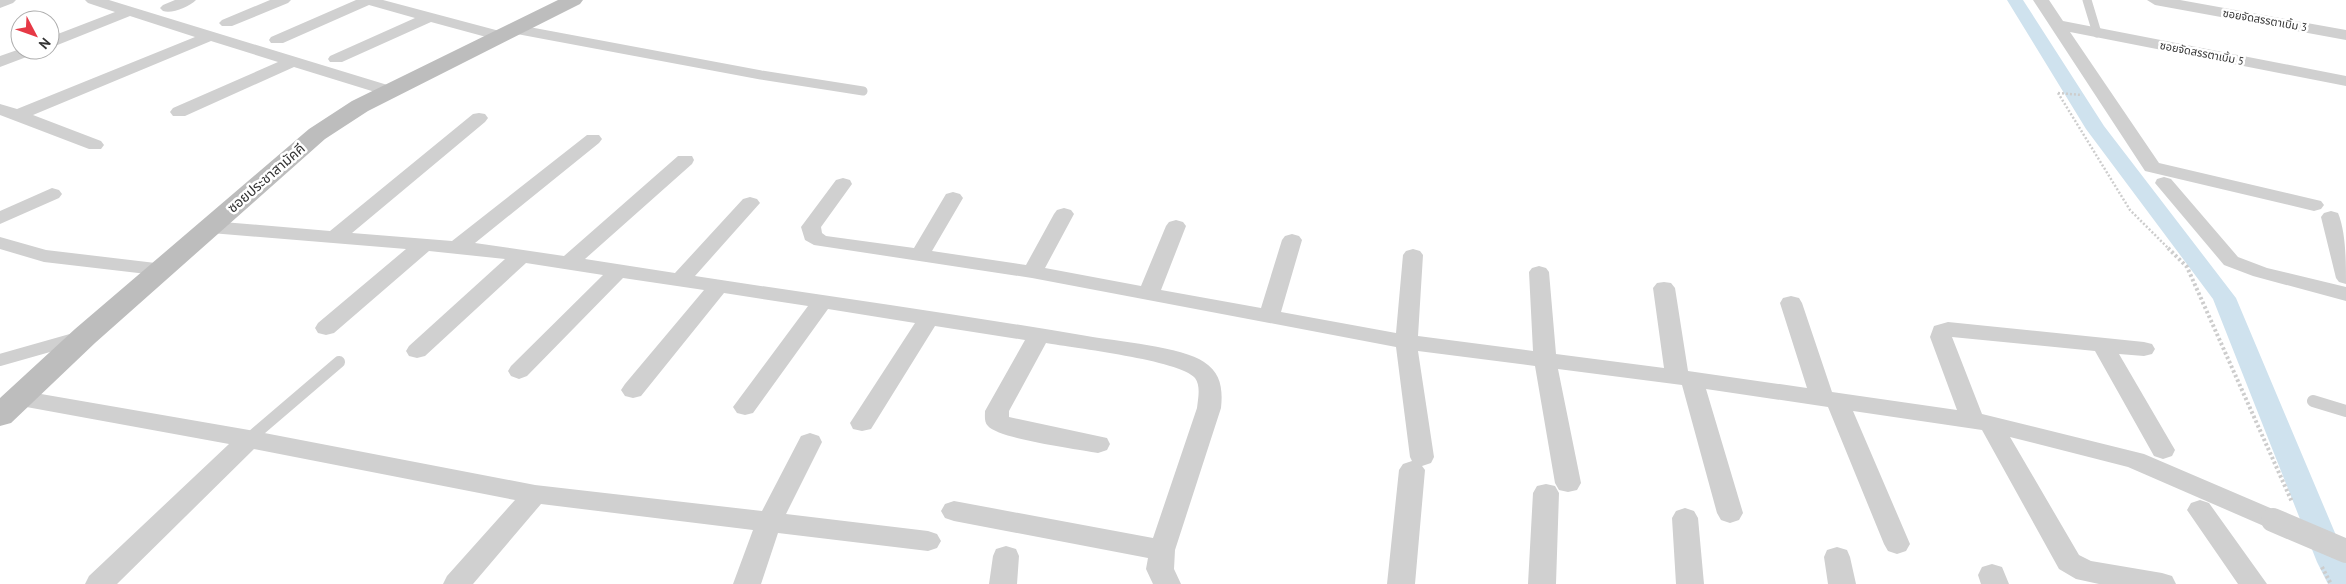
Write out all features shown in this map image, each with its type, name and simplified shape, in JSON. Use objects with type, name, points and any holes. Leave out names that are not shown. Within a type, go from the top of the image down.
[{"type":"street","points":[[0,3],[8,0]]},
{"type":"street","points":[[93,0],[388,91]]},
{"type":"street","points":[[168,8],[188,0]]},
{"type":"street","points":[[227,23],[283,0]]},
{"type":"street","points":[[277,40],[368,0],[429,17],[508,32]]},
{"type":"street","name":"ซอยประชาสามัคคี","points":[[9,407],[86,336],[164,270],[287,158],[317,134],[360,106],[388,91],[573,0]]},
{"type":"street","points":[[2041,0],[2152,167],[2314,204]]},
{"type":"street","name":"ซอยจัดสรรตาเบิ้ม 3","points":[[2155,0],[2346,35]]},
{"type":"street","points":[[60,39],[130,11]]},
{"type":"street","points":[[336,59],[429,17]]},
{"type":"street","name":"ซอยจัดสรรตาเบิ้ม 5","points":[[2058,25],[2346,81]]},
{"type":"street","points":[[8,112],[210,36]]},
{"type":"street","points":[[179,112],[293,62]]},
{"type":"street","points":[[8,112],[95,145]]},
{"type":"street","points":[[335,237],[479,118]]},
{"type":"street","points":[[457,247],[593,139]]},
{"type":"street","points":[[568,263],[685,160]]},
{"type":"street","points":[[2164,183],[2231,261],[2244,267],[2346,294]]},
{"type":"street","points":[[843,184],[811,227],[812,236],[821,241],[1032,272],[1406,342],[1685,378],[1981,421],[2135,460],[2285,516],[2346,551]]},
{"type":"street","points":[[0,218],[52,194]]},
{"type":"street","points":[[920,255],[953,198]]},
{"type":"street","points":[[679,281],[750,203]]},
{"type":"street","points":[[1032,272],[1064,214]]},
{"type":"street","points":[[2331,218],[2346,278]]},
{"type":"street","points":[[1149,293],[1176,226]]},
{"type":"street","points":[[211,227],[425,244],[521,256],[1039,335],[1168,357],[1195,366],[1207,376],[1211,393],[1208,408],[1162,550],[1160,569],[1166,584]]},
{"type":"street","points":[[1269,316],[1292,240]]},
{"type":"street","points":[[0,243],[44,256],[164,270]]},
{"type":"street","points":[[326,328],[425,244]]},
{"type":"street","points":[[1401,584],[1417,463],[1406,342],[1413,255]]},
{"type":"street","points":[[418,351],[521,256]]},
{"type":"street","points":[[519,371],[618,271]]},
{"type":"street","points":[[1538,272],[1557,488],[1542,584]]},
{"type":"street","points":[[633,390],[718,287]]},
{"type":"street","points":[[1664,288],[1685,378],[1730,513]]},
{"type":"street","points":[[745,407],[822,303]]},
{"type":"street","points":[[1791,303],[1830,399],[1897,544]]},
{"type":"street","points":[[862,423],[929,319]]},
{"type":"street","points":[[2144,349],[1948,329],[1942,331],[1941,337],[1981,421],[2069,562],[2086,571],[2162,584]]},
{"type":"street","points":[[1039,335],[997,411],[997,421],[1008,427],[1098,444]]},
{"type":"street","points":[[2103,345],[2163,450]]},
{"type":"street","points":[[9,407],[249,440],[535,494],[928,541]]},
{"type":"street","points":[[99,584],[249,440]]},
{"type":"street","points":[[747,584],[769,522],[810,442]]},
{"type":"street","points":[[457,584],[535,494]]},
{"type":"street","points":[[2200,510],[2253,584]]},
{"type":"street","points":[[954,511],[1162,550]]},
{"type":"street","points":[[1685,518],[1690,584]]},
{"type":"street","points":[[1003,584],[1006,556]]},
{"type":"street","points":[[1837,557],[1842,584]]},
{"type":"lane","points":[[2087,0],[2097,33]]},
{"type":"lane","points":[[508,32],[863,91]]},
{"type":"lane","points":[[0,360],[86,336]]},
{"type":"lane","points":[[249,440],[339,362]]},
{"type":"lane","points":[[2313,401],[2346,410]]},
{"type":"path","points":[[2058,93],[2130,210],[2187,267],[2285,516]]},
{"type":"path","points":[[2320,563],[2332,584]]},
{"type":"waterway","points":[[2015,0],[2096,129],[2224,298],[2332,562],[2343,584]]}]
